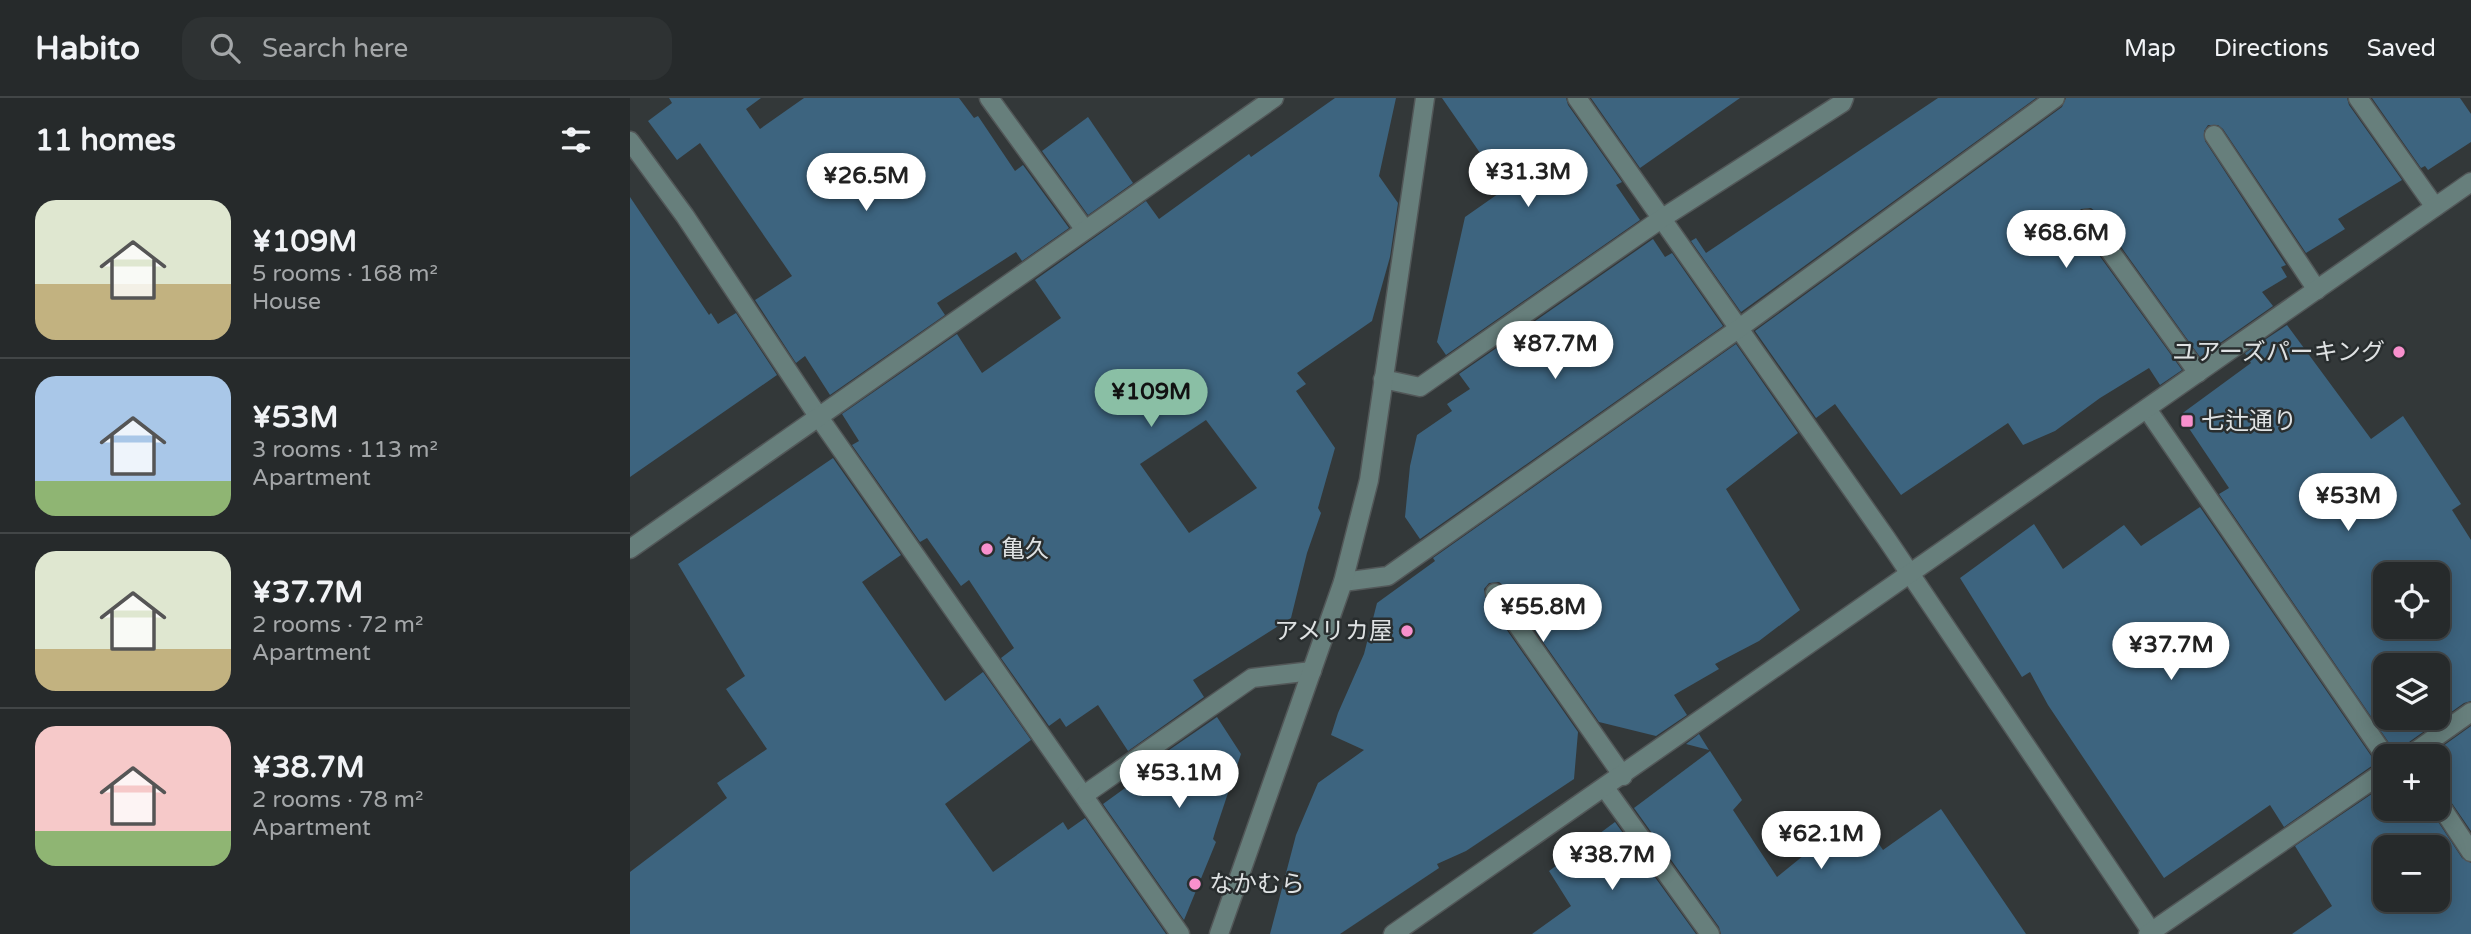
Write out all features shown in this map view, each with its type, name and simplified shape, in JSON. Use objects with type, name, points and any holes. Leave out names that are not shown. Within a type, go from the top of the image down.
[{"type":"street","points":[[989,98],[1084,230]]},
{"type":"street","points":[[630,549],[1274,98]]},
{"type":"street","points":[[1219,934],[1343,582],[1369,480],[1425,98]]},
{"type":"street","points":[[1577,98],[1910,574],[2150,933],[2373,779]]},
{"type":"street","points":[[1383,379],[1420,387],[1661,219],[1842,103],[1844,98]]},
{"type":"street","points":[[1343,582],[1388,576],[1738,329],[2055,98]]},
{"type":"street","points":[[2358,98],[2435,207]]},
{"type":"street","points":[[2214,135],[2317,290]]},
{"type":"street","points":[[630,141],[685,216],[818,416],[1180,934]]},
{"type":"street","points":[[1393,934],[2471,182]]},
{"type":"street","points":[[2087,219],[2198,373]]},
{"type":"street","points":[[2147,409],[2377,744]]},
{"type":"street","points":[[1495,593],[1623,776]]},
{"type":"street","points":[[1084,795],[1252,678],[1312,671]]},
{"type":"street","points":[[2426,744],[2471,712]]},
{"type":"street","points":[[1605,788],[1710,934]]},
{"type":"street","points":[[2450,820],[2471,852]]},
{"type":"building","points":[[669,98],[761,98],[746,109],[760,129],[804,98],[959,98],[974,118],[978,116],[1015,171],[1023,165],[1069,228],[1022,261],[1016,252],[937,303],[945,315],[830,395],[805,356],[796,363],[755,300],[792,276],[700,143],[677,160],[648,121],[672,103]]},
{"type":"building","points":[[1335,98],[1396,98],[1379,176],[1398,203],[1390,257],[1372,321],[1297,373],[1306,384],[1296,391],[1335,448],[1318,508],[1321,513],[1307,553],[1291,618],[1193,680],[1204,697],[1128,751],[1098,705],[1066,727],[1060,718],[1049,726],[1001,658],[1014,648],[969,580],[961,586],[927,538],[920,542],[852,445],[859,441],[842,414],[957,334],[982,373],[1061,318],[1035,280],[1146,201],[1159,219],[1249,154],[1251,157]],"holes":[[[1206,420],[1257,488],[1189,533],[1140,464]]]},
{"type":"building","points":[[1442,98],[1566,98],[1568,105],[1622,182],[1616,185],[1640,220],[1446,355],[1437,342],[1465,217],[1505,189]]},
{"type":"building","points":[[1591,98],[1740,98],[1640,168]]},
{"type":"building","points":[[1938,98],[2036,98],[1741,312],[1691,241],[1696,238],[1706,253]]},
{"type":"building","points":[[2066,98],[2347,98],[2349,105],[2402,180],[2338,219],[2345,229],[2306,253],[2223,129],[2218,125],[2208,125],[2204,131],[2205,141],[2286,265],[2281,267],[2287,277],[2262,292],[2273,306],[2200,357],[2096,212],[2091,208],[2081,209],[2076,215],[2078,226],[2182,370],[2160,385],[2149,368],[2100,398],[2055,431],[2023,445],[2008,423],[1901,495],[1835,404],[1816,418],[1755,331],[2062,107]]},
{"type":"building","points":[[2372,98],[2460,98],[2471,114],[2471,142],[2428,170],[2425,166],[2421,168]]},
{"type":"building","points":[[1088,117],[1133,183],[1088,215],[1042,151]]},
{"type":"building","points":[[630,197],[709,315],[711,313],[718,324],[736,313],[777,375],[630,477]]},
{"type":"building","points":[[1653,239],[1665,257],[1672,253],[1723,326],[1420,539],[1405,517],[1410,466],[1417,435],[1452,411],[1447,404],[1470,389],[1459,374]]},
{"type":"building","points":[[2287,325],[2371,439],[2403,416],[2461,504],[2452,510],[2471,540],[2471,701],[2450,713],[2450,653],[2373,653],[2373,719],[2219,494],[2229,488],[2180,415],[2251,363],[2245,353]]},
{"type":"building","points":[[1736,344],[1798,433],[1726,489],[1800,610],[1759,641],[1715,664],[1719,669],[1674,695],[1687,715],[1656,736],[1599,722],[1504,586],[1499,582],[1489,583],[1484,589],[1486,600],[1578,732],[1574,779],[1466,851],[1437,864],[1439,868],[1340,934],[1270,934],[1296,835],[1318,783],[1364,750],[1331,735],[1364,654],[1377,603],[1435,561],[1433,558]]},
{"type":"building","points":[[833,458],[901,555],[862,582],[945,701],[983,672],[1031,740],[945,804],[993,872],[1063,822],[1068,830],[1085,818],[1166,934],[630,934],[630,872],[727,798],[717,783],[767,749],[726,689],[745,676],[678,564]]},
{"type":"building","points":[[2200,507],[2373,759],[2373,765],[2284,827],[2270,805],[2164,878],[2048,705],[2030,672],[2022,677],[1960,578],[2034,524],[2063,569],[2124,525],[2141,546]]},
{"type":"building","points":[[1217,717],[1241,754],[1213,839],[1216,842],[1184,920],[1103,804],[1143,775],[1140,770]]},
{"type":"building","points":[[2471,726],[2471,831],[2450,800],[2450,744],[2446,744]]},
{"type":"building","points":[[2380,730],[2426,730],[2406,744],[2390,744]]},
{"type":"building","points":[[1699,734],[1709,750],[1686,744]]},
{"type":"building","points":[[1710,751],[1742,800],[1733,810],[1777,877],[1857,812],[1883,850],[1941,809],[2026,934],[1721,934],[1719,927],[1634,808]]},
{"type":"building","points":[[2373,793],[2373,821],[2438,821],[2447,835],[2373,835],[2373,912],[2450,912],[2450,840],[2462,858],[2471,863],[2471,934],[2292,934],[2332,906],[2295,846]]},
{"type":"building","points":[[1615,822],[1696,934],[1532,934],[1571,906],[1549,871]]},
{"type":"place","name":"ユアーズパーキング","points":[[2399,352]]},
{"type":"place","name":"七辻通り","points":[[2187,421]]},
{"type":"place","name":"亀久","points":[[987,549]]},
{"type":"place","name":"アメリカ屋","points":[[1407,631]]},
{"type":"place","name":"なかむら","points":[[1195,884]]}]
